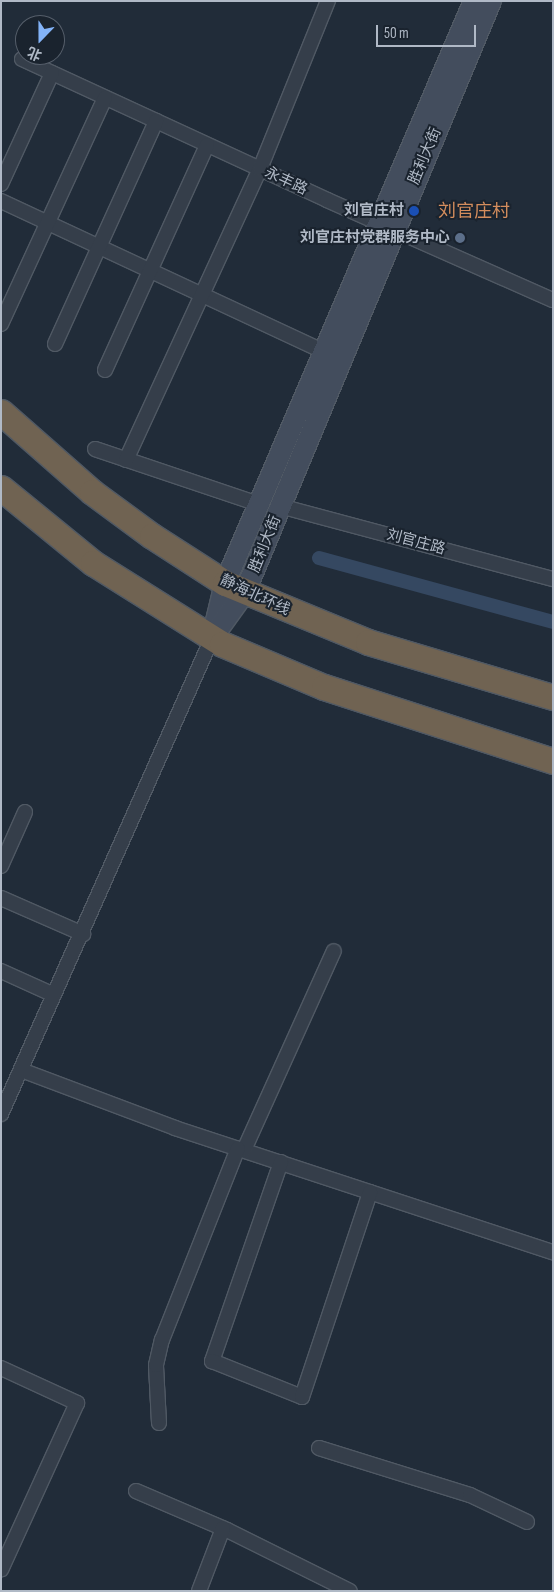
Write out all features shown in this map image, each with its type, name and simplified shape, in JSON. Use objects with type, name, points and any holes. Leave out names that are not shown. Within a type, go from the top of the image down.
[{"type":"highway","name":"静海北环线","points":[[1,412],[92,492],[174,552],[235,587],[368,642],[553,697]]},
{"type":"highway","points":[[1,488],[93,563],[212,638],[324,687],[553,761]]},
{"type":"main road","name":"胜利大街","points":[[212,638],[235,587],[280,506],[341,360],[387,227],[474,1]]},
{"type":"main road","name":"胜利大街","points":[[235,587],[258,504],[323,351],[387,227],[491,1]]},
{"type":"street","points":[[126,460],[260,169],[328,1]]},
{"type":"street","name":"永丰路","points":[[35,65],[387,227],[553,300]]},
{"type":"street","points":[[1,184],[52,73]]},
{"type":"street","points":[[1,324],[105,98]]},
{"type":"street","points":[[55,344],[156,121]]},
{"type":"street","points":[[105,370],[207,145]]},
{"type":"street","points":[[1,201],[341,360]]},
{"type":"street","points":[[95,449],[258,504]]},
{"type":"street","name":"刘官庄路","points":[[280,506],[553,579]]},
{"type":"street","points":[[1,1114],[83,934],[212,638]]},
{"type":"street","points":[[1,866],[25,812]]},
{"type":"street","points":[[1,898],[83,934]]},
{"type":"street","points":[[159,1423],[156,1365],[162,1340],[241,1149],[334,951]]},
{"type":"street","points":[[1,971],[54,995]]},
{"type":"street","points":[[21,1070],[175,1128],[553,1252]]},
{"type":"street","points":[[281,1162],[212,1361],[302,1397],[370,1192]]},
{"type":"street","points":[[1,1368],[77,1403],[1,1570]]},
{"type":"street","points":[[319,1448],[470,1495],[527,1522]]},
{"type":"street","points":[[136,1491],[223,1528],[350,1591]]},
{"type":"street","points":[[199,1591],[223,1528]]},
{"type":"waterway","points":[[319,558],[553,622]]},
{"type":"place","name":"刘官庄村","points":[[414,211]]},
{"type":"place","name":"刘官庄村党群服务中心","points":[[460,238]]},
{"type":"district","name":"刘官庄村","points":[[474,212]]}]
